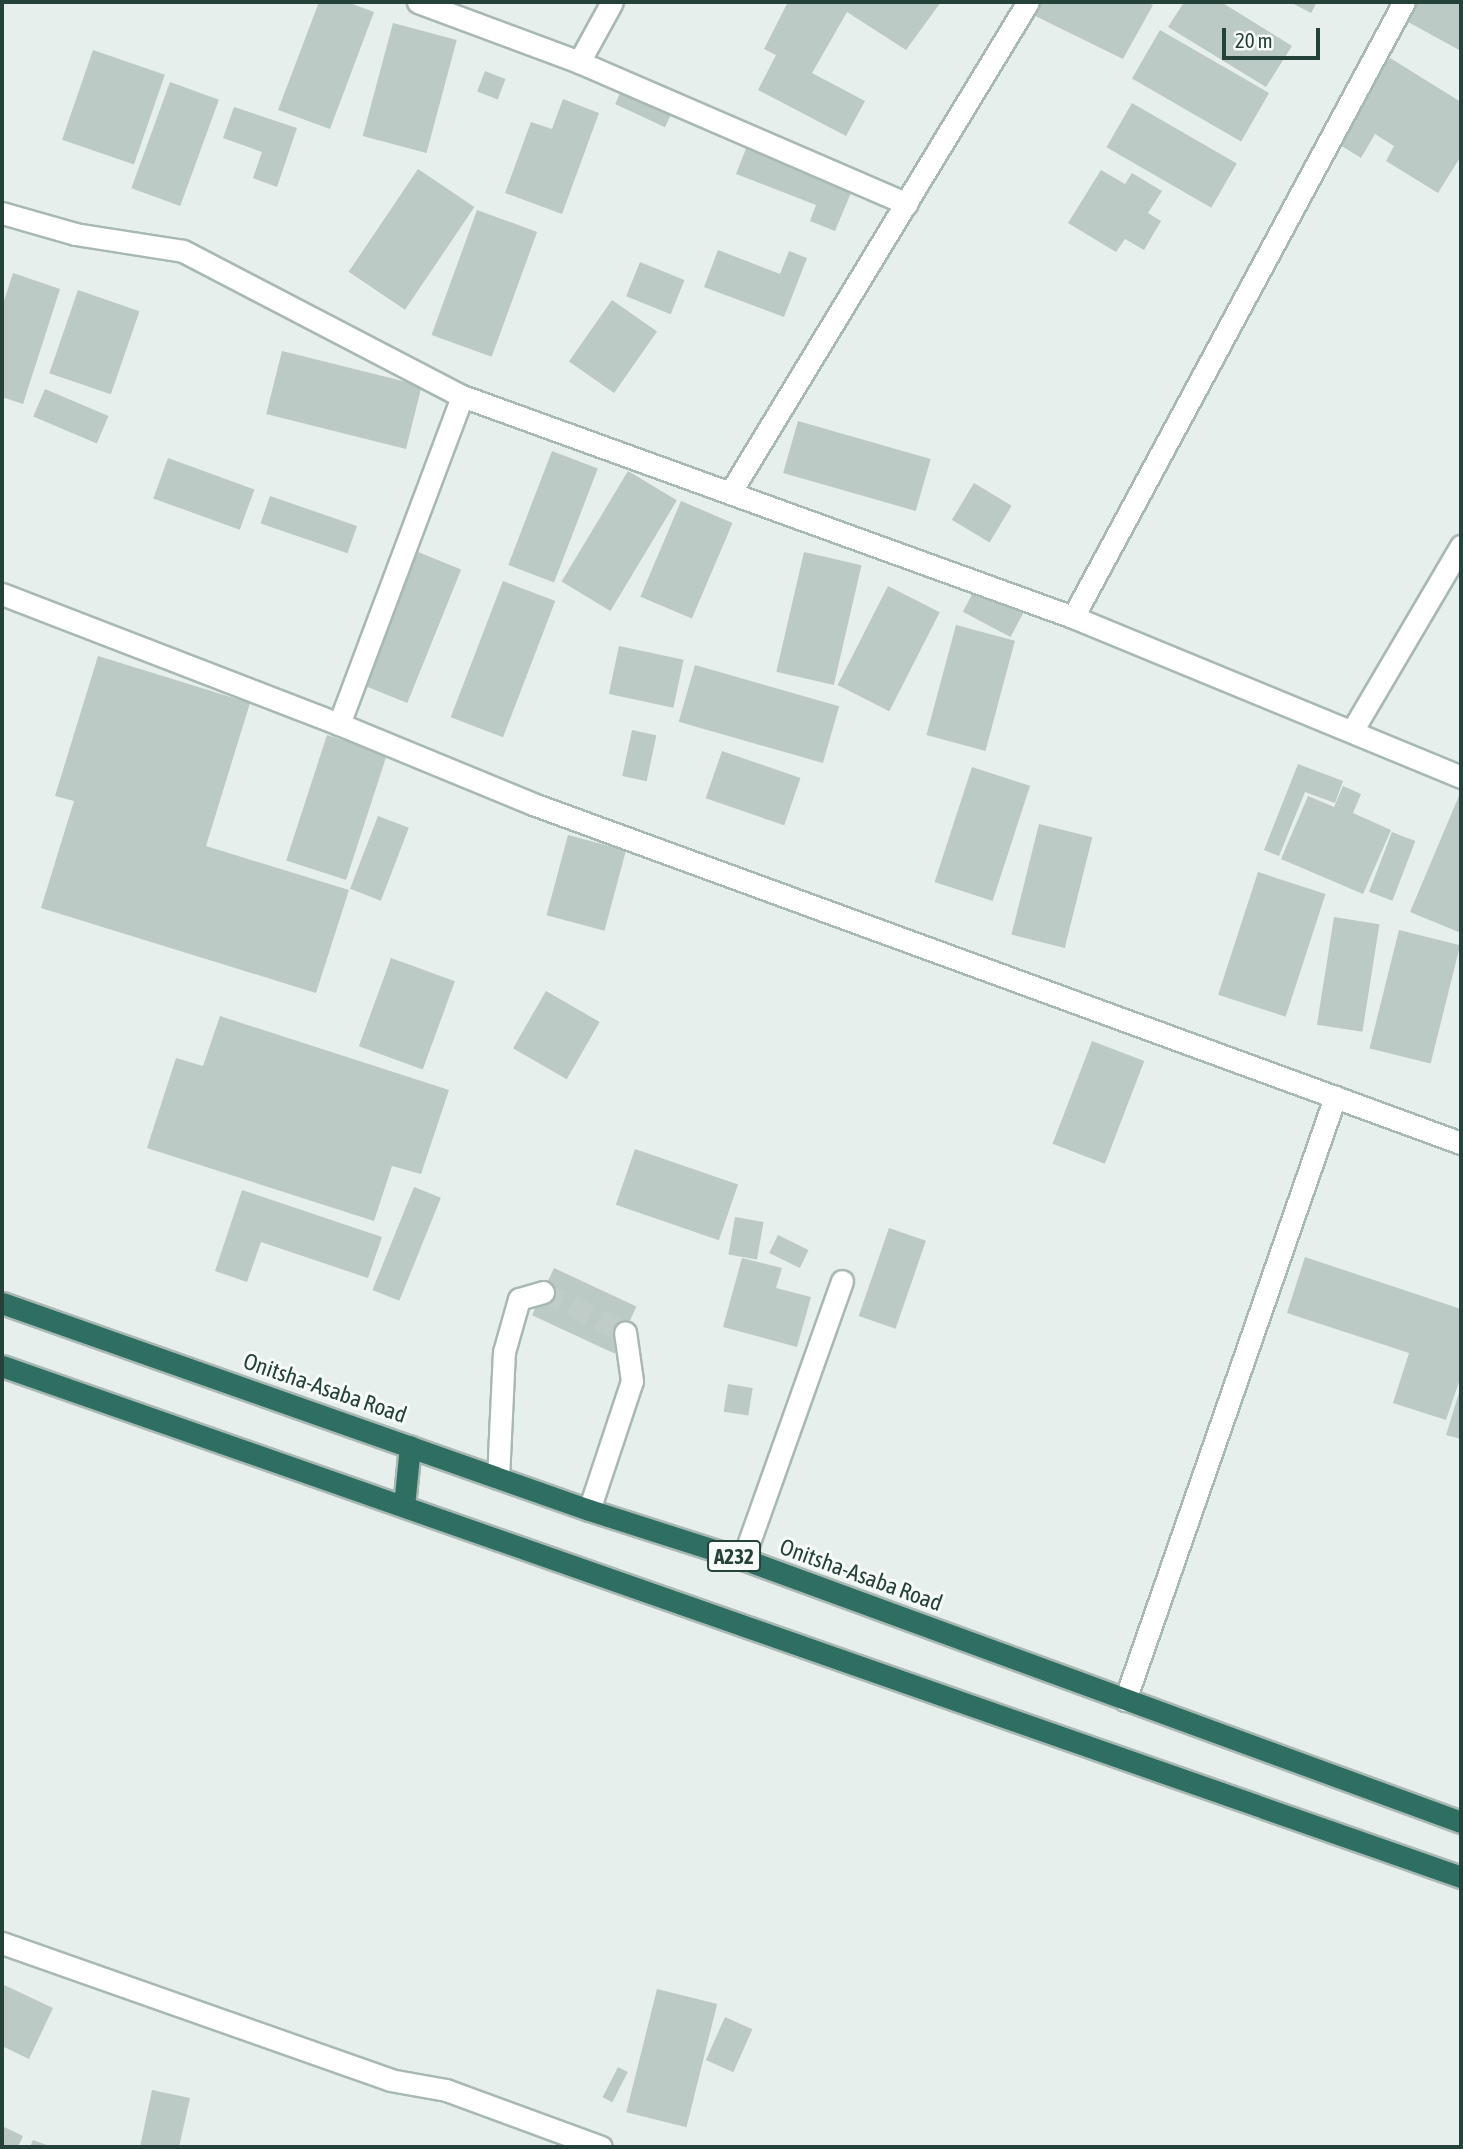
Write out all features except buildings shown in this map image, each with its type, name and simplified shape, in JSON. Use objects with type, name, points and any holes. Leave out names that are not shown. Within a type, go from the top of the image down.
[{"type":"highway","name":"Onitsha-Asaba Road","points":[[2,1303],[589,1510],[743,1559],[1461,1822]]},
{"type":"highway","points":[[2,1366],[1461,1877]]},
{"type":"highway","points":[[404,1506],[410,1446]]},
{"type":"street","points":[[418,2],[579,62],[907,204]]},
{"type":"street","points":[[579,62],[612,2]]},
{"type":"street","points":[[730,493],[1028,2]]},
{"type":"street","points":[[1073,617],[1404,2]]},
{"type":"street","points":[[2,213],[75,234],[183,251],[215,265],[278,302],[462,396],[1073,617],[1461,777]]},
{"type":"street","points":[[339,724],[462,396]]},
{"type":"street","points":[[1352,731],[1461,546]]},
{"type":"street","points":[[2,594],[339,724],[533,804],[1461,1143]]},
{"type":"street","points":[[1125,1700],[1335,1097]]},
{"type":"street","points":[[743,1559],[842,1281]]},
{"type":"street","points":[[498,1478],[504,1352],[519,1298],[543,1292]]},
{"type":"street","points":[[589,1510],[632,1381],[625,1332]]},
{"type":"street","points":[[2,1943],[390,2080],[446,2090],[601,2147]]},
{"type":"tunnel","points":[[543,1292],[625,1332]]}]
